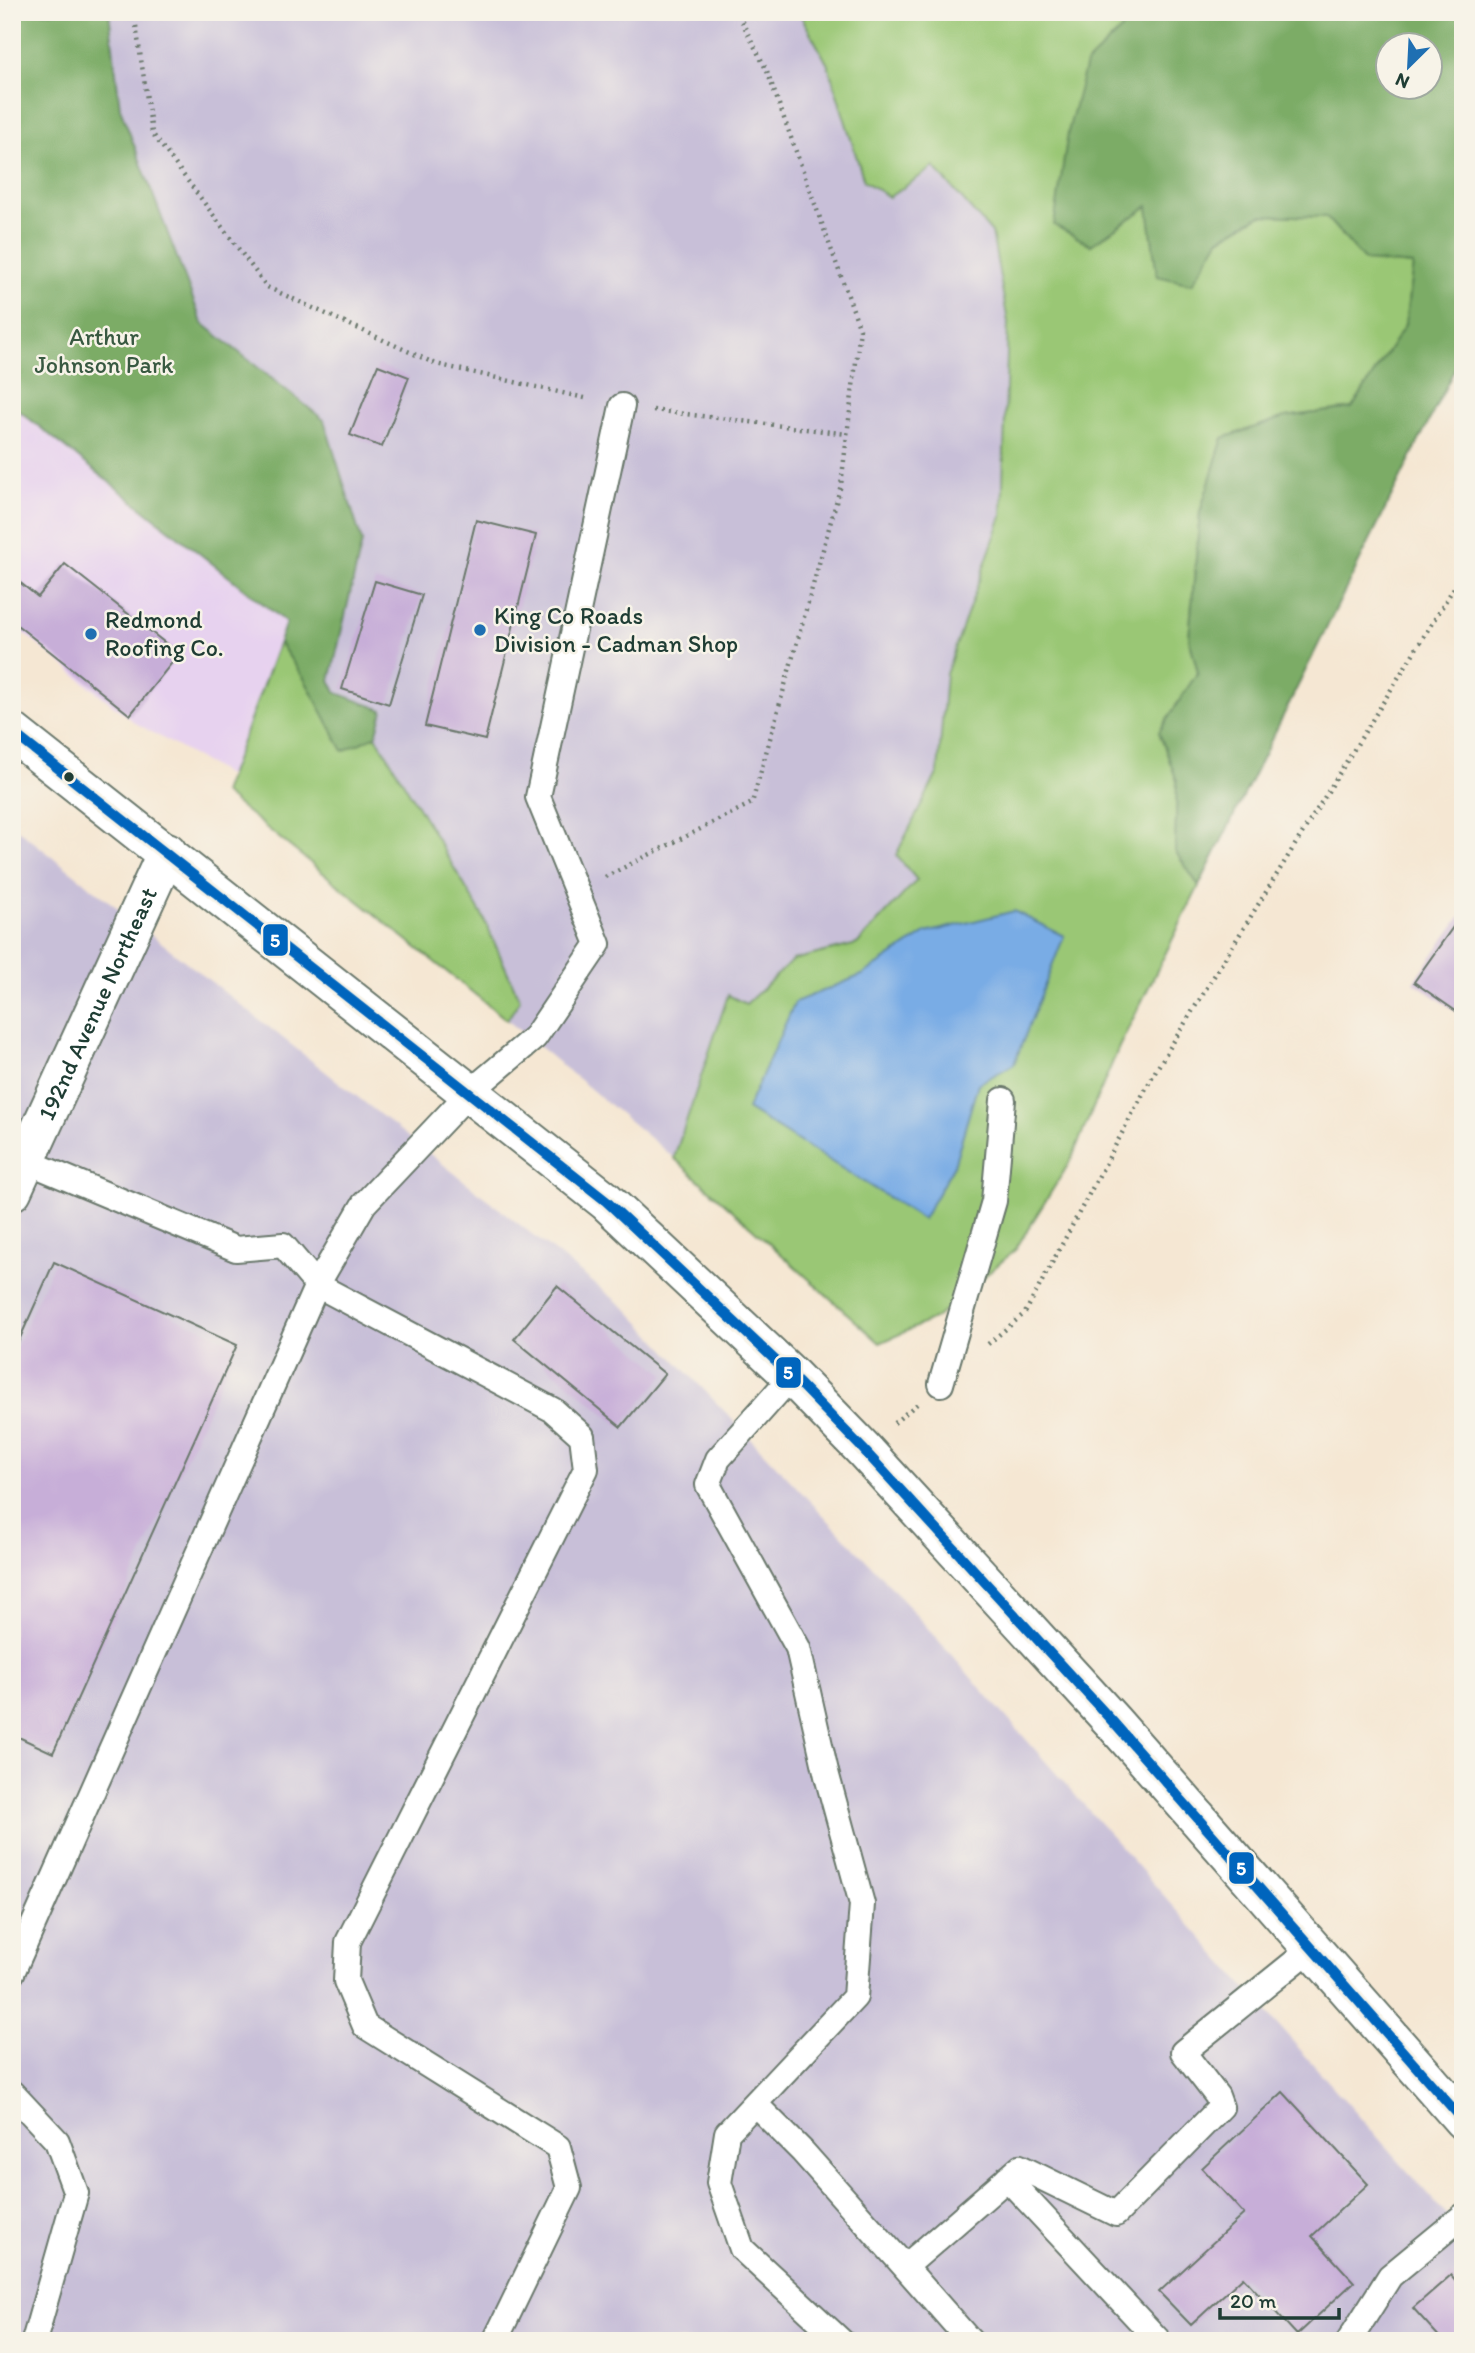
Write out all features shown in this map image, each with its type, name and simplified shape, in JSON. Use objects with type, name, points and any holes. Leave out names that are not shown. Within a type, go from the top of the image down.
[{"type":"main road","points":[[12,732],[606,1201],[792,1376],[863,1449],[1112,1722],[1463,2120]]},
{"type":"main road","name":"192nd Avenue Northeast","points":[[19,1176],[167,852]]},
{"type":"lane","points":[[12,1973],[317,1285],[364,1204],[470,1092],[535,1037],[598,944],[538,797],[622,407]]},
{"type":"lane","points":[[941,1384],[994,1201],[1003,1100]]},
{"type":"lane","points":[[19,1176],[236,1249],[283,1245],[317,1285],[553,1410],[582,1436],[586,1469],[348,1942],[346,1981],[365,2026],[558,2147],[569,2188],[495,2341]]},
{"type":"lane","points":[[792,1376],[718,1459],[708,1485],[798,1648],[827,1776],[862,1904],[855,1997],[727,2133],[719,2183],[742,2249],[841,2341]]},
{"type":"lane","points":[[905,2267],[1020,2167],[1116,2214],[1221,2107],[1217,2096],[1183,2052],[1312,1948]]},
{"type":"lane","points":[[12,2093],[57,2141],[76,2193],[34,2341]]},
{"type":"lane","points":[[755,2104],[802,2151],[970,2341]]},
{"type":"lane","points":[[1007,2178],[1158,2341]]},
{"type":"lane","points":[[1349,2341],[1391,2276],[1463,2216]]},
{"type":"path","points":[[134,12],[152,133],[267,287],[436,364],[622,407],[847,434]]},
{"type":"path","points":[[576,891],[752,803],[841,485],[860,329],[767,71],[739,14]]},
{"type":"path","points":[[863,1449],[1025,1313],[1156,1070],[1463,573]]},
{"type":"shaded area","points":[[109,12],[799,12],[828,65],[864,181],[889,197],[934,167],[992,233],[1008,322],[1002,516],[946,674],[938,772],[896,855],[917,880],[857,944],[793,960],[746,1005],[728,996],[674,1158],[507,1020],[520,1000],[482,915],[376,736],[382,710],[337,693],[330,681],[362,542],[324,420],[202,323],[120,108]]},
{"type":"shaded area","points":[[12,395],[292,619],[236,780],[134,722],[12,624]]},
{"type":"shaded area","points":[[12,825],[628,1310],[886,1581],[1463,2234],[1463,2341],[12,2341]]},
{"type":"green space","name":"Arthur Johnson Park","points":[[12,12],[109,12],[120,108],[202,323],[324,420],[362,542],[330,681],[337,693],[383,710],[376,736],[343,751],[305,680],[279,642],[286,622],[12,405]]},
{"type":"green space","points":[[799,12],[1121,12],[1123,28],[1086,64],[1091,245],[1148,206],[1157,276],[1261,215],[1326,217],[1365,261],[1413,265],[1405,325],[1352,408],[1285,417],[1223,438],[1200,512],[1189,638],[1198,672],[1159,732],[1177,781],[1175,851],[1199,886],[1119,1047],[1071,1160],[1015,1250],[936,1318],[880,1343],[674,1158],[728,995],[746,1004],[793,960],[857,944],[917,880],[896,855],[938,772],[946,674],[1002,516],[1008,322],[992,233],[934,167],[889,197],[864,181],[828,65]]},
{"type":"green space","points":[[1121,12],[1463,12],[1463,352],[1199,886],[1175,851],[1177,781],[1159,732],[1198,672],[1189,638],[1200,512],[1223,438],[1285,417],[1352,408],[1405,325],[1413,265],[1365,261],[1326,217],[1261,215],[1220,238],[1192,284],[1157,276],[1148,206],[1091,245],[1054,225],[1068,132],[1086,64],[1123,28]]},
{"type":"green space","points":[[279,642],[305,680],[343,750],[376,736],[482,915],[520,1000],[507,1020],[223,793]]},
{"type":"water","points":[[1014,911],[1064,936],[1014,1064],[978,1084],[954,1165],[923,1219],[747,1109],[795,1002],[862,975],[926,933]]},
{"type":"building","points":[[378,365],[409,377],[382,447],[350,435]]},
{"type":"building","name":"King Co Roads Division - Cadman Shop","points":[[476,520],[536,535],[485,740],[425,726]]},
{"type":"building","name":"Redmond Roofing Co.","points":[[65,564],[179,654],[130,715],[12,621],[12,588],[18,581],[38,597]]},
{"type":"building","points":[[375,581],[422,595],[389,704],[342,689]]},
{"type":"building","points":[[1463,913],[1463,1016],[1414,982]]},
{"type":"building","points":[[54,1262],[237,1345],[53,1753],[12,1734],[12,1356]]},
{"type":"building","points":[[557,1286],[665,1374],[621,1427],[514,1339]]},
{"type":"building","points":[[1283,2092],[1368,2184],[1312,2236],[1354,2282],[1297,2335],[1243,2277],[1191,2325],[1159,2292],[1244,2214],[1202,2168]]},
{"type":"building","points":[[1451,2275],[1463,2289],[1463,2341],[1443,2341],[1413,2308]]},
{"type":"transit line","name":"5","points":[[12,732],[606,1201],[792,1376],[863,1449],[1113,1722],[1463,2120]]},
{"type":"place","name":"King Co Roads Division - Cadman Shop","points":[[480,630]]},
{"type":"place","name":"Redmond Roofing Co.","points":[[91,634]]}]
